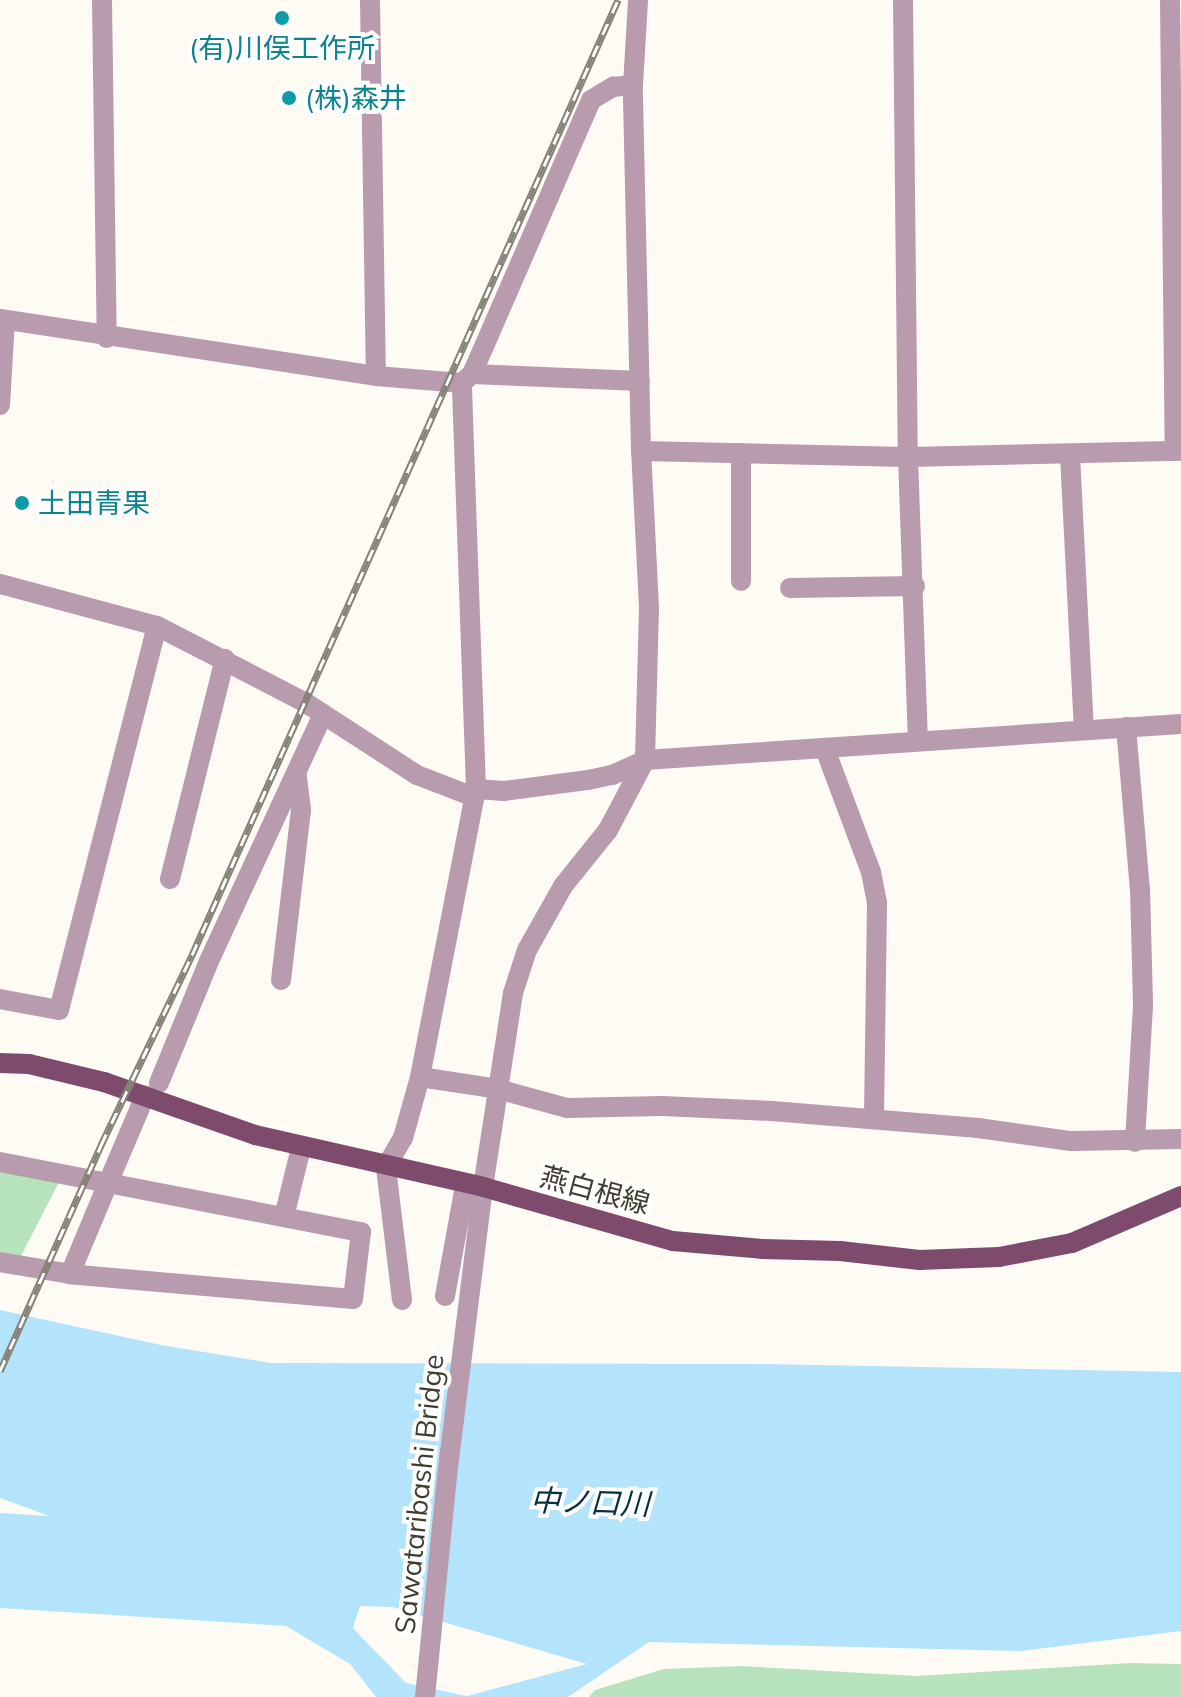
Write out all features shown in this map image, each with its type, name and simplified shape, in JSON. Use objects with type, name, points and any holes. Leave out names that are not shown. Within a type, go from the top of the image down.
[{"type":"main road","name":"燕白根線","points":[[0,1063],[29,1064],[152,1089],[255,1135],[474,1187],[673,1241],[762,1249],[840,1251],[919,1260],[999,1257],[1072,1243],[1181,1196]]},
{"type":"street","points":[[102,0],[107,338]]},
{"type":"street","points":[[370,0],[376,376]]},
{"type":"street","points":[[445,1296],[498,1089],[513,993],[527,950],[563,886],[608,830],[645,760],[649,607],[641,451],[633,85],[638,0]]},
{"type":"street","points":[[903,0],[908,457],[915,586],[918,741]]},
{"type":"street","points":[[641,451],[908,457],[1178,451],[1170,0]]},
{"type":"street","points":[[402,1300],[386,1167],[403,1138],[420,1077],[475,793],[467,378],[591,100],[613,87],[633,85]]},
{"type":"street","points":[[0,405],[2,320],[376,376],[640,381]]},
{"type":"street","points":[[741,453],[741,581]]},
{"type":"street","points":[[1070,455],[1084,730]]},
{"type":"street","points":[[0,584],[157,626],[225,659],[323,714],[417,775],[475,793],[588,780],[612,775],[645,760],[1181,724]]},
{"type":"street","points":[[790,588],[915,586]]},
{"type":"street","points":[[0,999],[59,1010],[157,626]]},
{"type":"street","points":[[170,879],[225,659]]},
{"type":"street","points":[[70,1274],[108,1183],[323,714]]},
{"type":"street","points":[[1126,727],[1141,903],[1143,1006],[1135,1142]]},
{"type":"street","points":[[825,749],[871,872],[877,903],[874,1119]]},
{"type":"street","points":[[281,980],[301,810],[297,771]]},
{"type":"street","points":[[420,1077],[498,1089],[567,1108],[662,1106],[874,1119],[1071,1141],[1181,1139]]},
{"type":"street","points":[[284,1217],[301,1148]]},
{"type":"street","points":[[0,1162],[361,1232],[353,1299],[70,1274],[0,1262]]},
{"type":"street","name":"Sawataribashi Bridge","points":[[425,1697],[469,1297],[474,1187]]},
{"type":"green space","points":[[0,1169],[60,1180],[18,1262],[0,1256]]},
{"type":"green space","points":[[1131,1663],[1181,1664],[1181,1697],[589,1697],[595,1690],[664,1669],[742,1666],[916,1676]]},
{"type":"water","name":"中ノ口川","points":[[0,1310],[161,1345],[271,1363],[764,1364],[1181,1372],[1181,1631],[1021,1651],[649,1642],[568,1697],[376,1697],[350,1664],[286,1626],[0,1608],[0,1513],[49,1516],[0,1498]],"holes":[[[360,1606],[392,1607],[587,1664],[467,1696],[406,1683],[353,1628]]]},
{"type":"railway","points":[[0,1371],[101,1145],[192,955],[618,0]]},
{"type":"place","name":"(有)川俣工作所","points":[[282,18]]},
{"type":"place","name":"(株)森井","points":[[289,98]]},
{"type":"place","name":"土田青果","points":[[22,503]]}]
